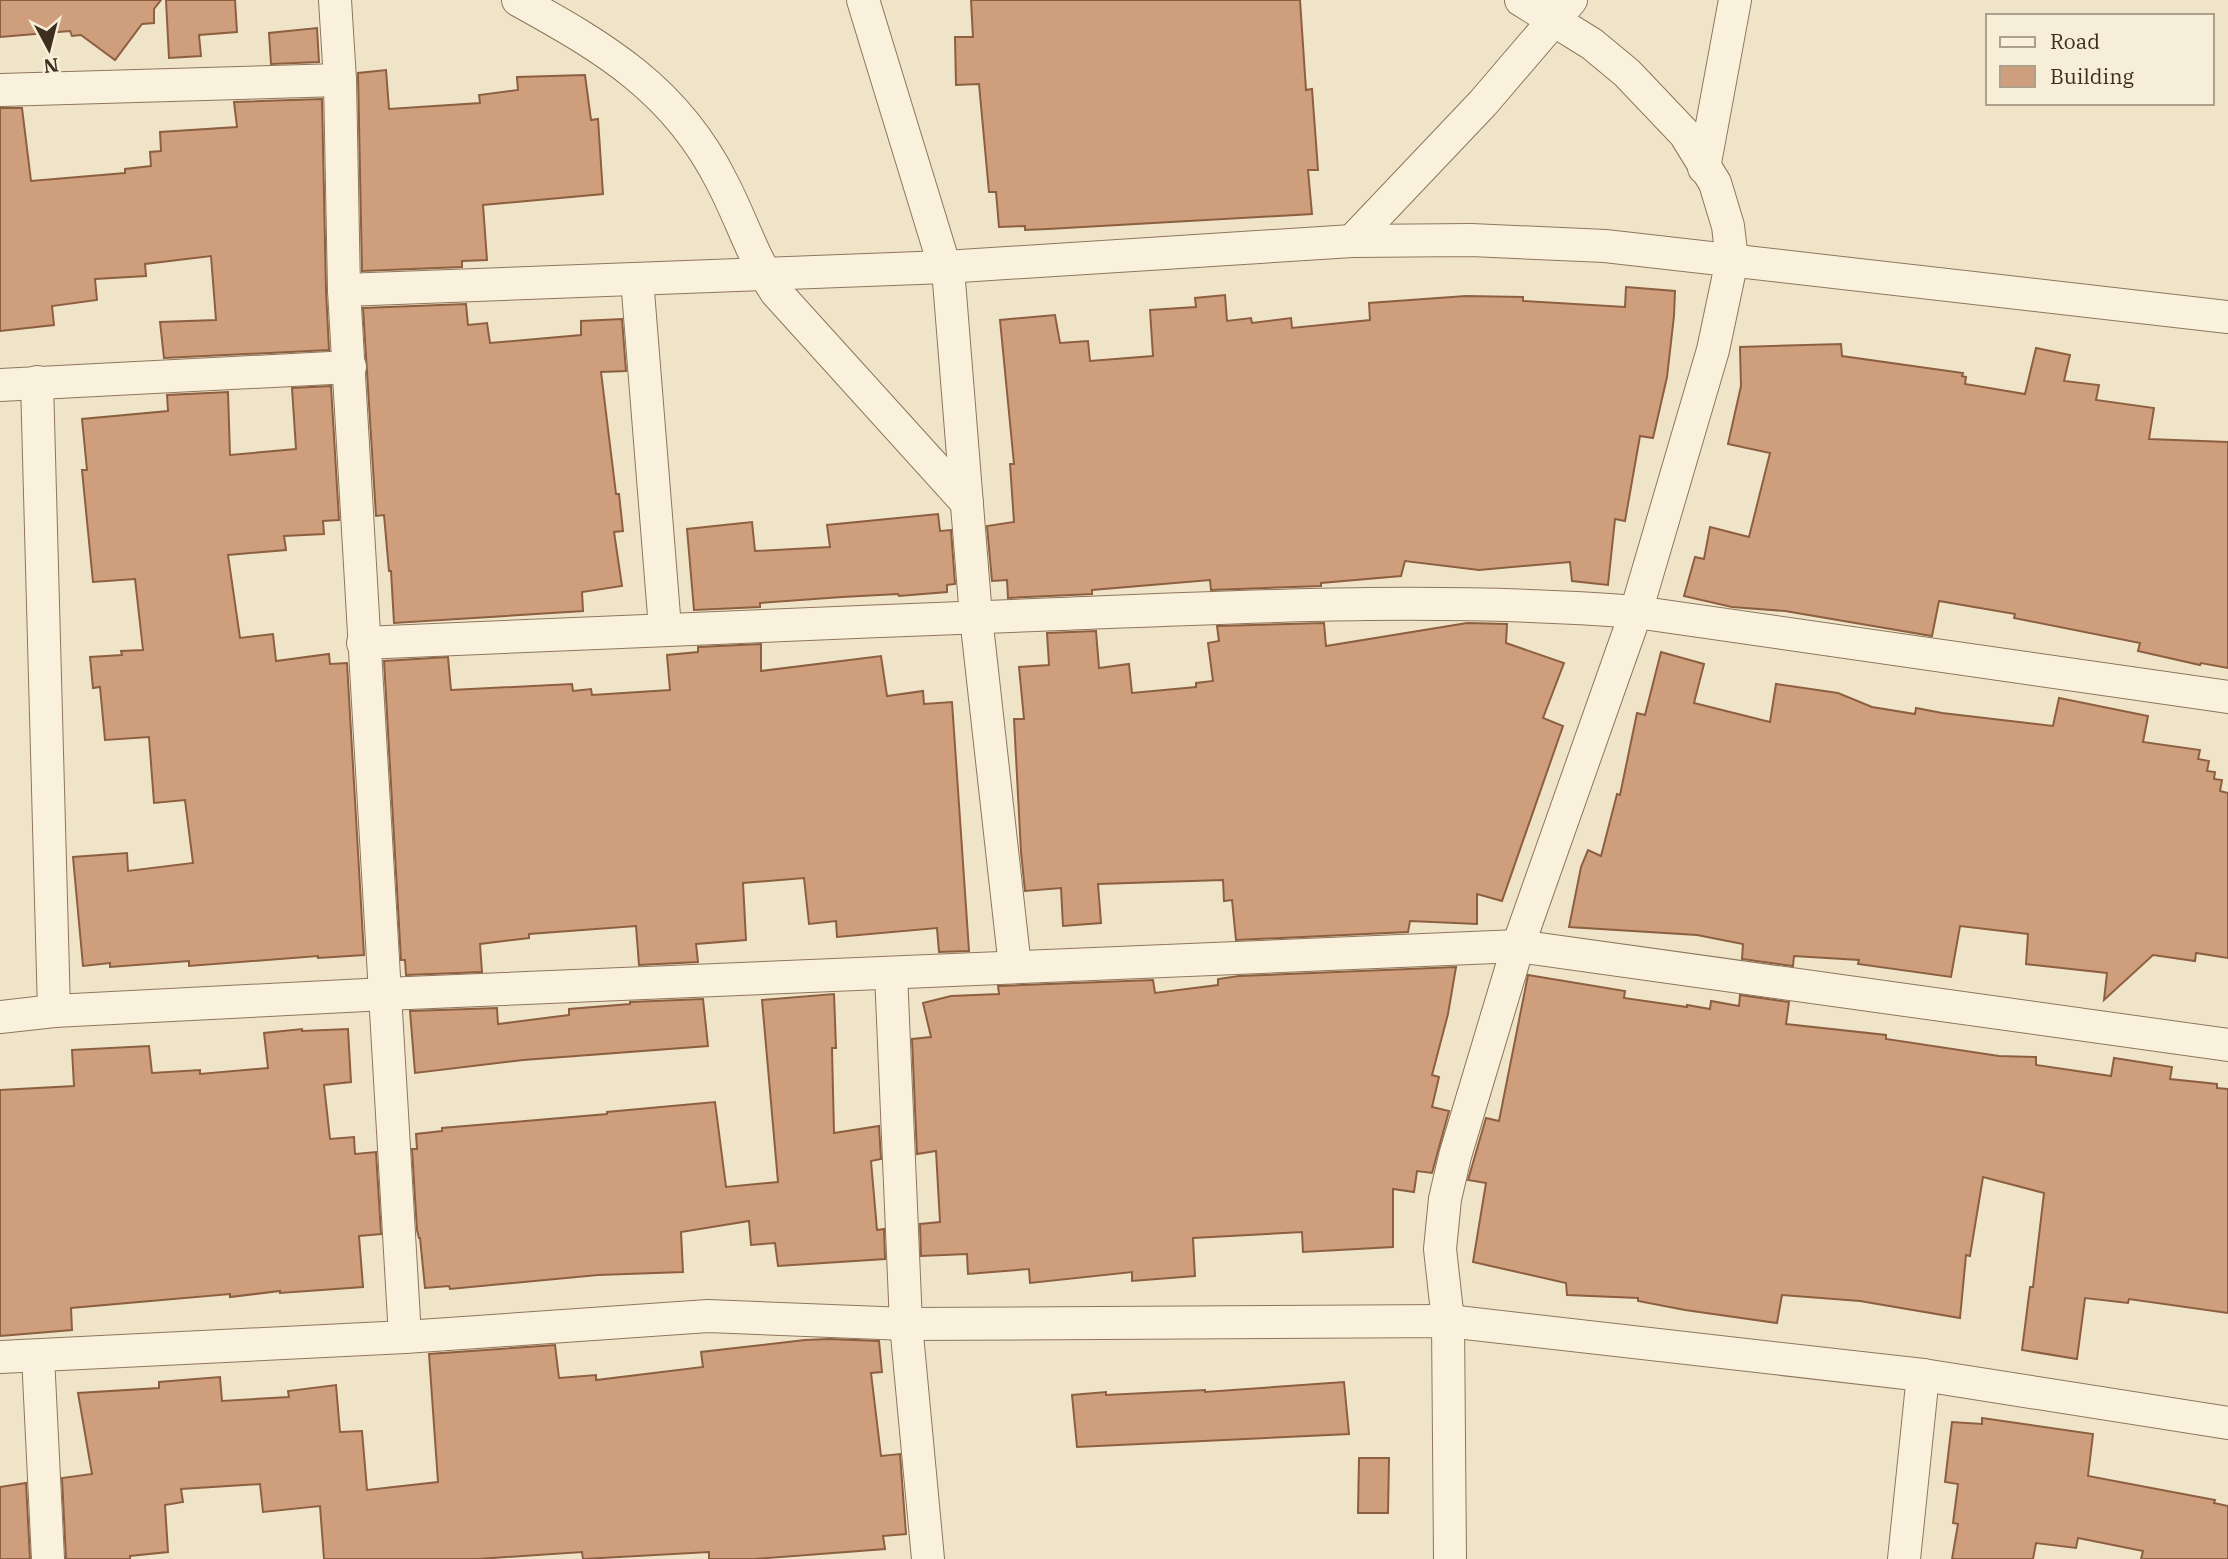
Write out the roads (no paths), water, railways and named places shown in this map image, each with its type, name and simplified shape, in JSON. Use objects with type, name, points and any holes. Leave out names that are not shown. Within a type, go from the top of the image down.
[{"type":"street","points":[[335,0],[340,80],[344,290],[405,1337]]},
{"type":"street","points":[[518,0],[632,70],[668,103],[695,136],[722,181],[764,275],[776,292],[967,503]]},
{"type":"street","points":[[863,0],[945,267],[953,304],[975,618],[1014,967]]},
{"type":"street","points":[[1450,1559],[1448,1321],[1440,1249],[1455,1156],[1518,946],[1636,612],[1713,350],[1732,260],[1725,214],[1715,183],[1685,134],[1627,72],[1592,44],[1564,10],[1521,0]]},
{"type":"street","points":[[1704,168],[1735,0]]},
{"type":"street","points":[[1352,241],[1447,142],[1564,10]]},
{"type":"street","points":[[0,90],[340,80]]},
{"type":"street","points":[[344,290],[945,267],[1352,241],[1538,241],[1605,246],[2228,317]]},
{"type":"street","points":[[637,279],[665,628]]},
{"type":"street","points":[[0,385],[350,367]]},
{"type":"street","points":[[37,382],[54,1011]]},
{"type":"street","points":[[363,643],[665,628],[1208,608],[1450,603],[1555,606],[1636,612],[2228,697]]},
{"type":"street","points":[[0,1017],[54,1011],[385,994],[1518,946],[2228,1045]]},
{"type":"street","points":[[891,973],[906,1324],[928,1559]]},
{"type":"street","points":[[0,1357],[405,1337],[708,1316],[906,1324],[1448,1321],[1923,1374],[2228,1423]]},
{"type":"street","points":[[38,1356],[48,1559]]},
{"type":"street","points":[[1904,1559],[1923,1374]]}]
